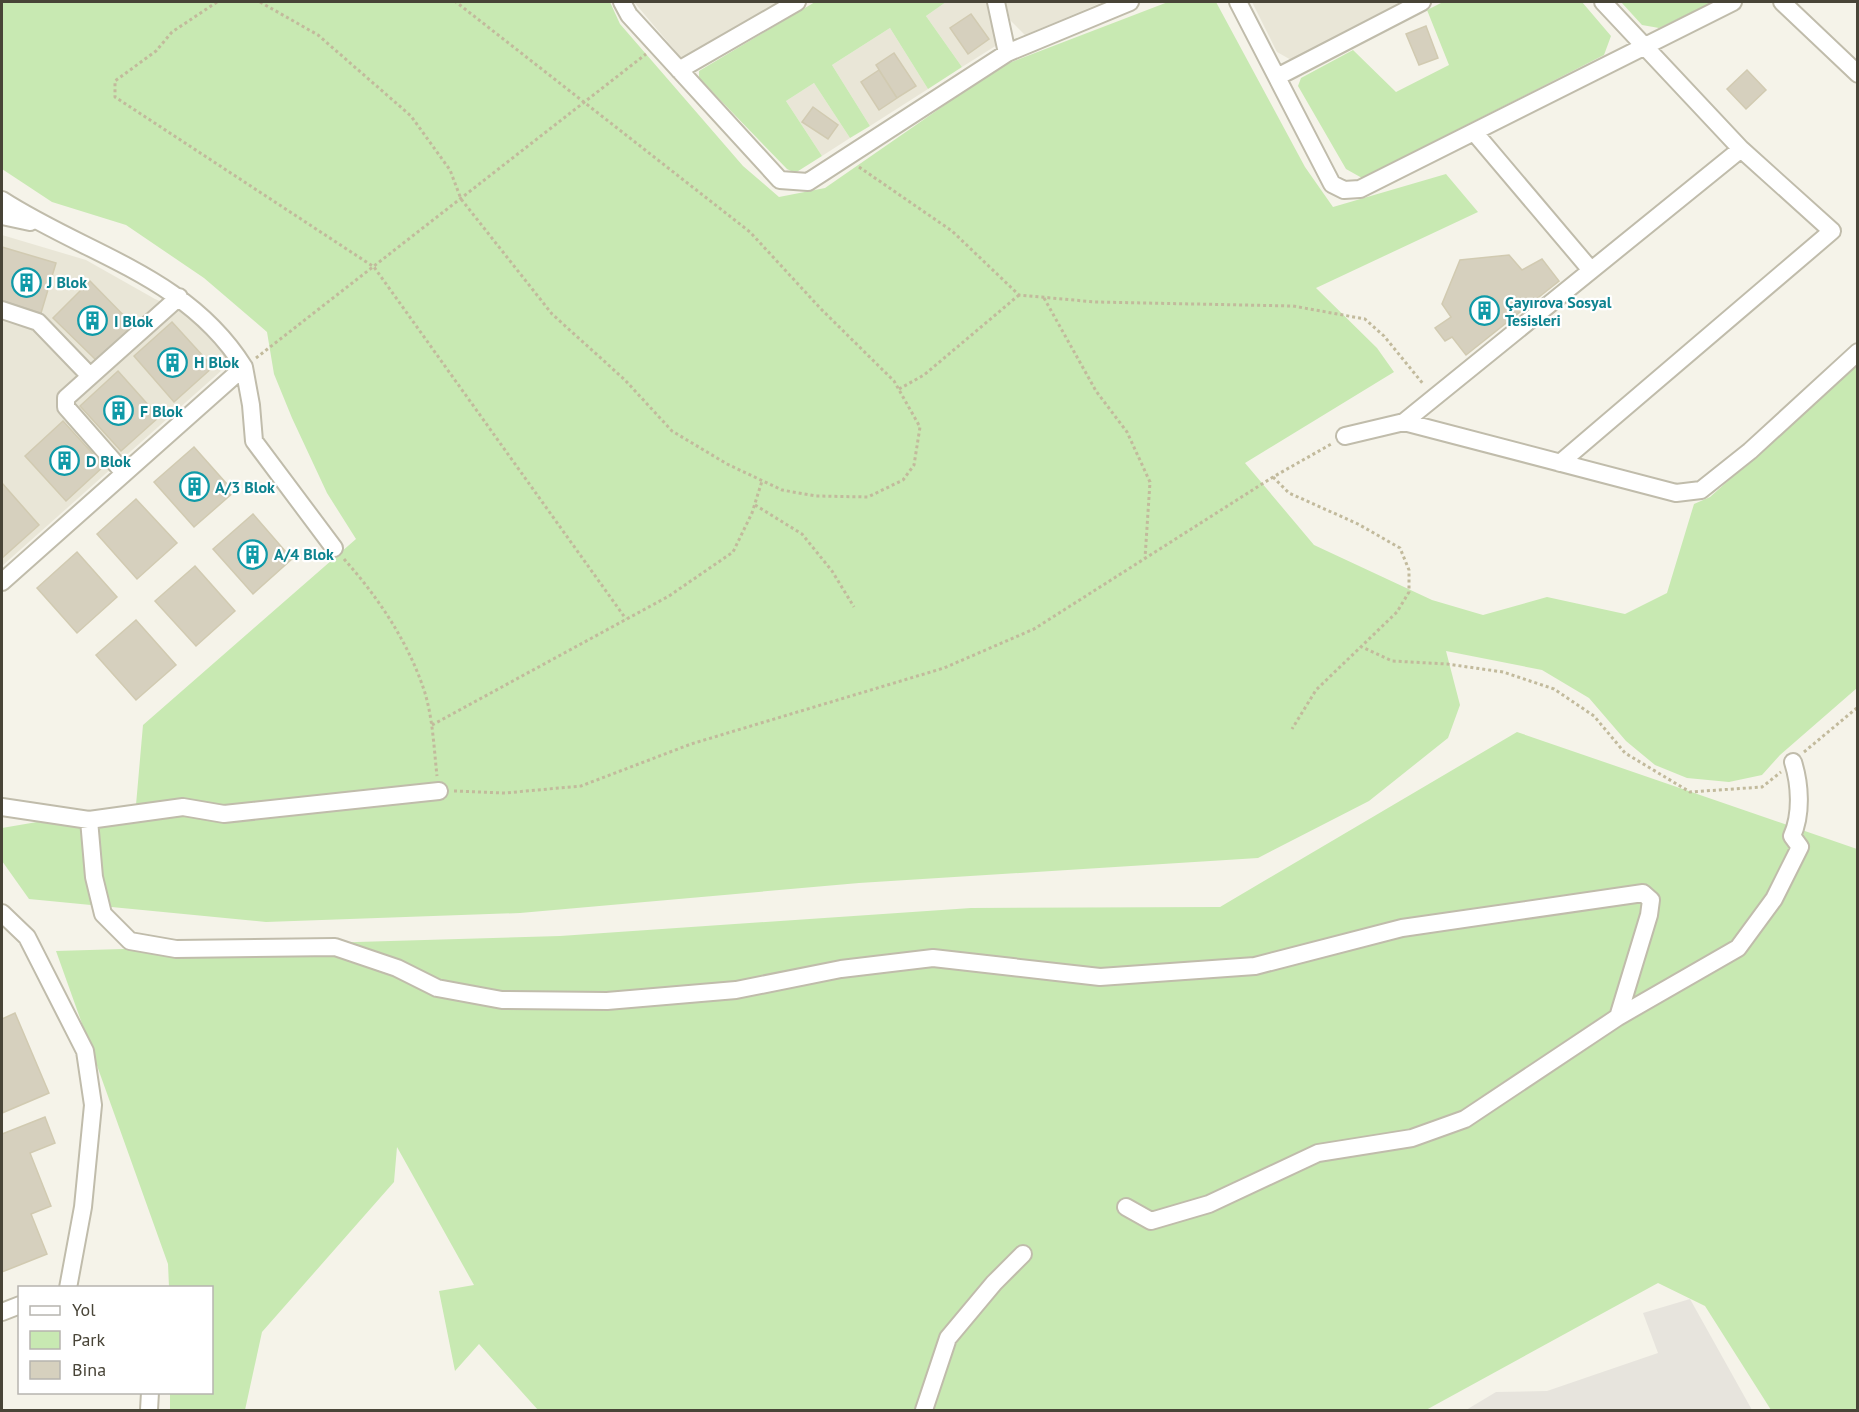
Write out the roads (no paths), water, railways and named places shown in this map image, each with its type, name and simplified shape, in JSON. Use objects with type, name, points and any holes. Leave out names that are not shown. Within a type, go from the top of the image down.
[{"type":"street","points":[[622,2],[629,15],[780,180],[808,182],[1007,53],[1130,2]]},
{"type":"street","points":[[996,2],[1007,53]]},
{"type":"street","points":[[1238,2],[1332,184],[1344,190],[1360,189],[1733,2]]},
{"type":"street","points":[[1277,77],[1422,2]]},
{"type":"street","points":[[1560,463],[1832,231],[1741,149],[1603,2]]},
{"type":"street","points":[[1782,2],[1857,74]]},
{"type":"street","points":[[679,70],[787,4]]},
{"type":"street","points":[[1474,132],[1590,269]]},
{"type":"street","points":[[1345,436],[1404,422],[1590,269],[1741,149]]},
{"type":"street","points":[[2,200],[40,225]]},
{"type":"street","points":[[2,216],[40,225],[73,238],[179,297],[231,346],[244,368],[251,405],[254,441],[334,548]]},
{"type":"street","points":[[124,473],[66,407],[66,398],[179,297]]},
{"type":"street","points":[[2,310],[38,322],[90,376]]},
{"type":"street","points":[[1404,422],[1676,493],[1701,490],[1750,451],[1857,352]]},
{"type":"street","points":[[2,582],[244,368]]},
{"type":"street","points":[[1126,1207],[1151,1221],[1209,1204],[1318,1153],[1412,1138],[1465,1119],[1618,1017],[1738,948],[1774,899],[1800,847],[1792,836],[1798,824],[1798,778],[1793,762]]},
{"type":"street","points":[[2,807],[89,820],[183,807],[225,814],[439,791]]},
{"type":"street","points":[[89,820],[94,877],[103,914],[130,941],[176,949],[336,947],[396,968],[437,988],[502,1000],[607,1001],[736,990],[841,969],[933,958],[1100,977],[1255,966],[1402,928],[1643,893],[1651,900],[1649,915],[1618,1017]]},
{"type":"street","points":[[2,913],[27,937],[85,1051],[93,1105],[83,1207],[68,1286]]},
{"type":"street","points":[[924,1410],[948,1338],[994,1283],[1023,1254]]},
{"type":"street","points":[[2,1312],[18,1306]]},
{"type":"street","points":[[149,1410],[150,1394]]},
{"type":"place","name":"J Blok","points":[[26,282]]},
{"type":"place","name":"Çayırova Sosyal Tesisleri","points":[[1484,311]]},
{"type":"place","name":"I Blok","points":[[93,321]]},
{"type":"place","name":"H Blok","points":[[173,362]]},
{"type":"place","name":"F Blok","points":[[119,411]]},
{"type":"place","name":"D Blok","points":[[65,461]]},
{"type":"place","name":"A/3 Blok","points":[[194,487]]},
{"type":"place","name":"A/4 Blok","points":[[253,554]]}]
